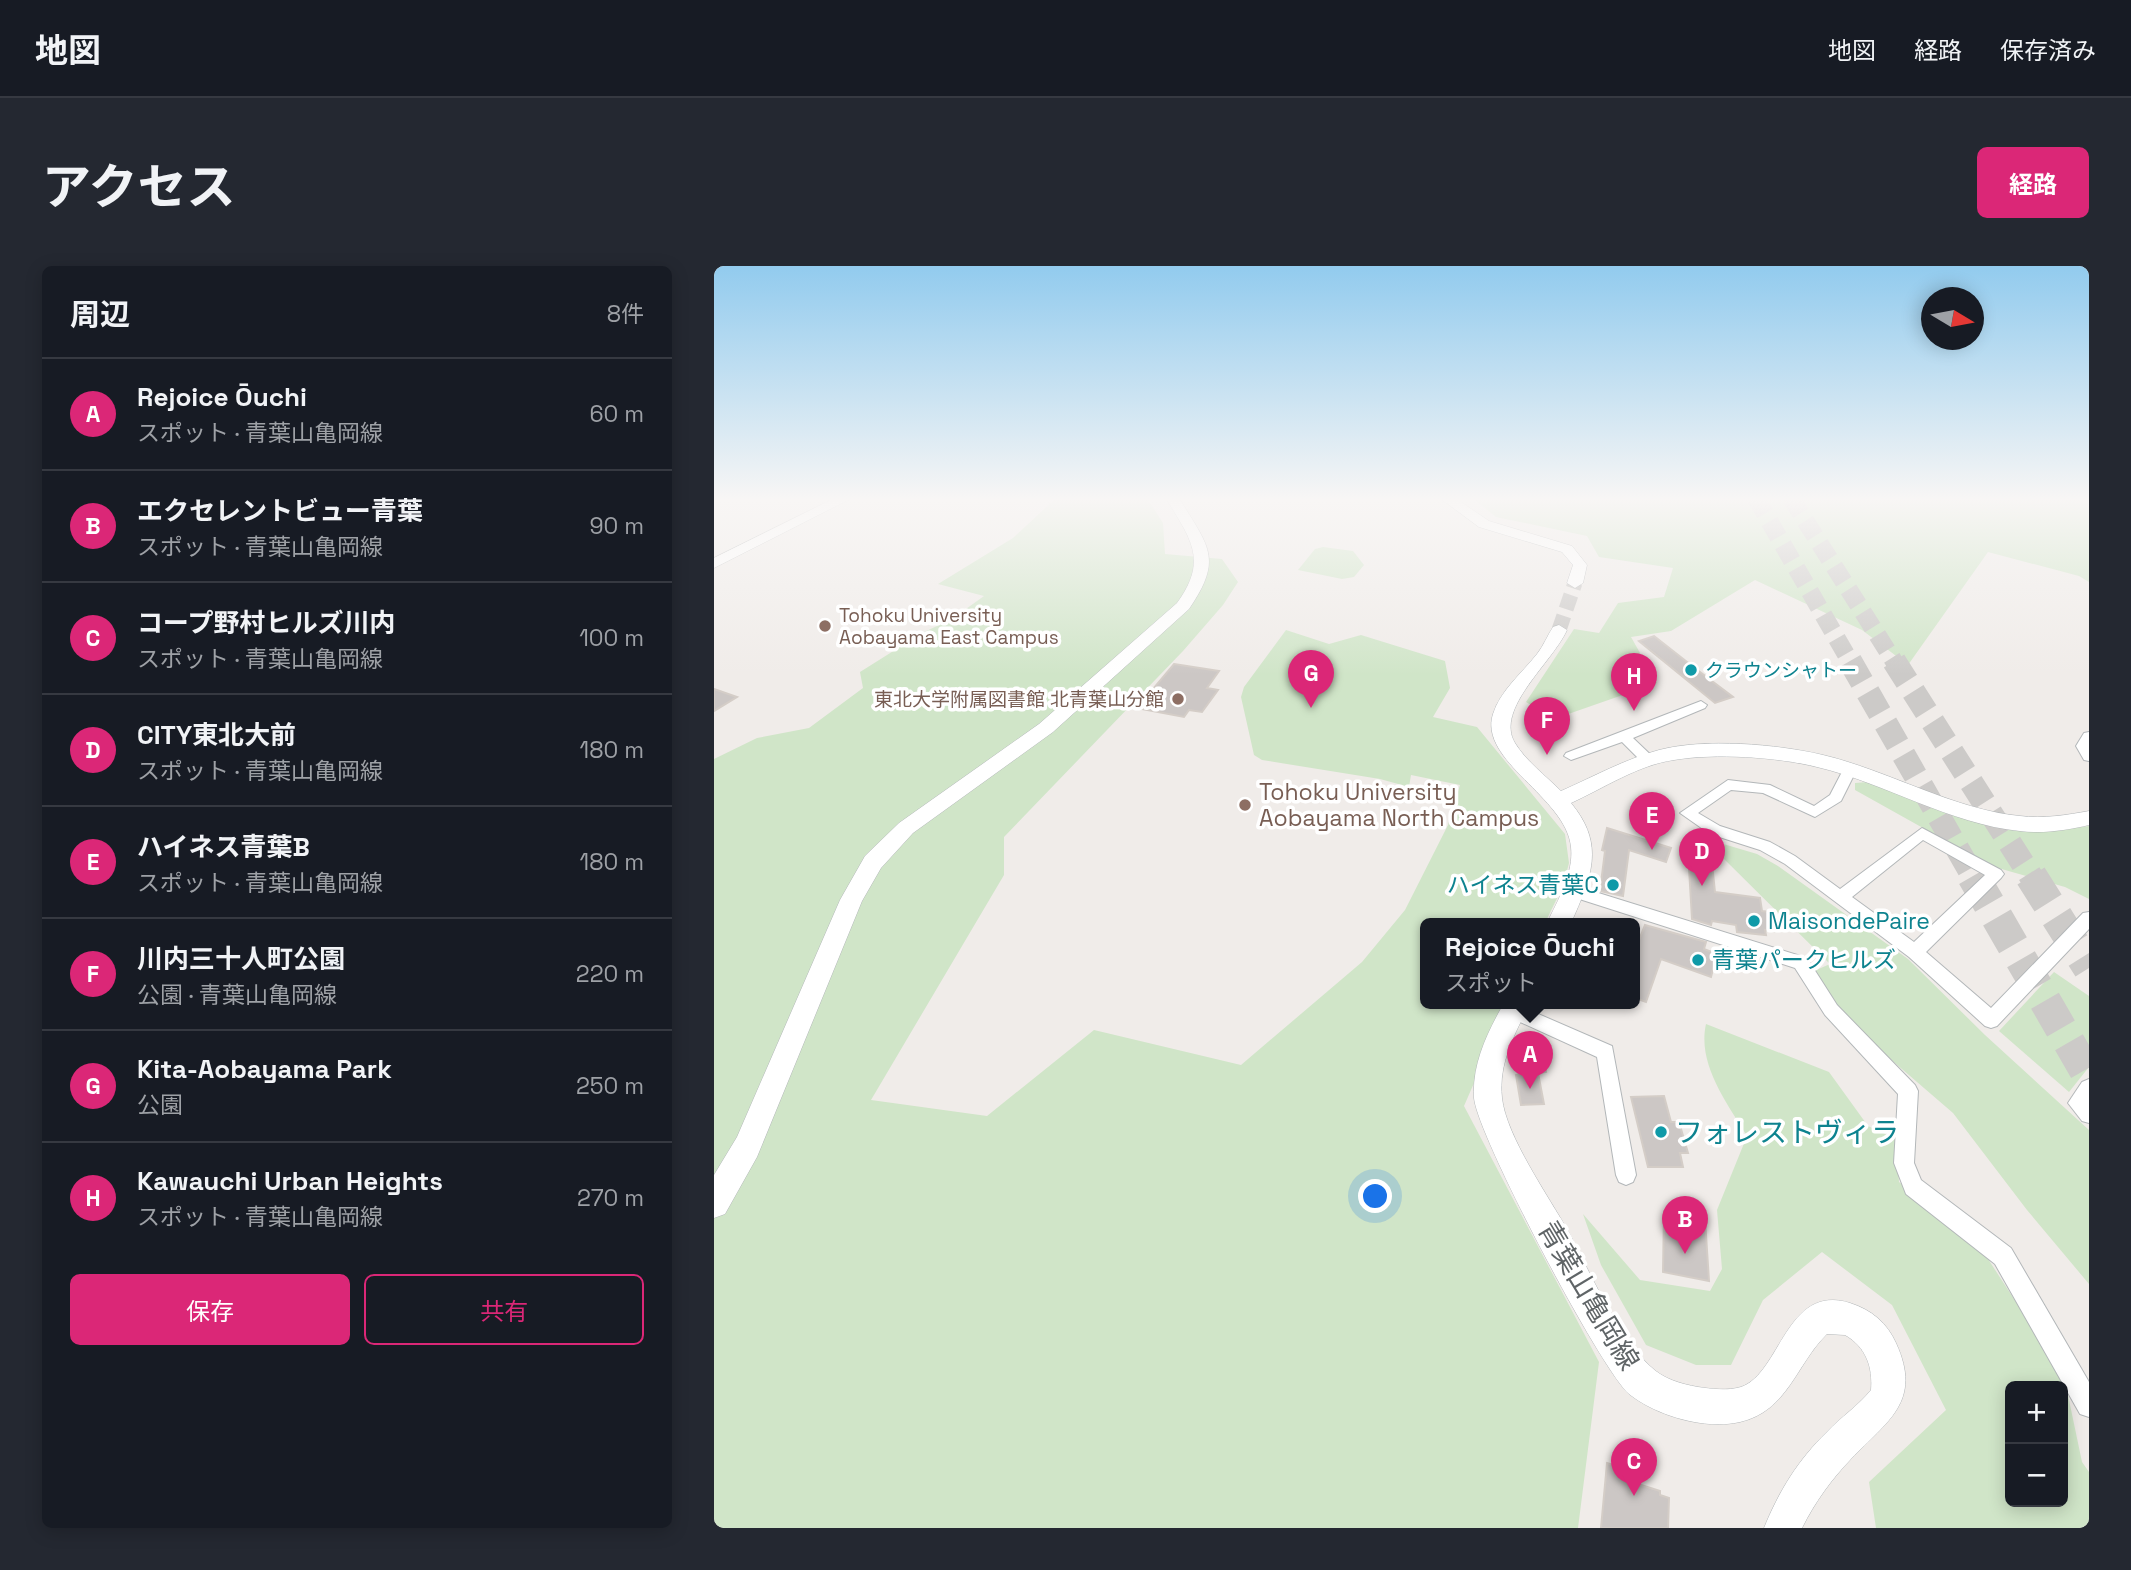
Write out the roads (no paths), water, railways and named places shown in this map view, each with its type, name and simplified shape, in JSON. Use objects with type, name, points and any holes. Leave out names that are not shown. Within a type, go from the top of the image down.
[{"type":"street","points":[[714,1203],[747,1147],[851,900],[873,862],[906,828],[1046,728],[1183,606],[1196,589],[1205,566],[1203,557]]},
{"type":"street","points":[[1573,557],[1580,565],[1575,583]]},
{"type":"street","points":[[1559,630],[1554,647],[1505,705],[1499,724],[1502,738],[1512,754],[1558,800],[1575,821],[1583,840],[1582,864],[1576,892],[1562,918]]},
{"type":"street","points":[[1571,756],[1701,705]]},
{"type":"street","points":[[2089,736],[2083,746],[2089,757]]},
{"type":"street","points":[[1624,737],[1649,761]]},
{"type":"street","points":[[1558,800],[1662,755],[1686,751],[1783,756],[1821,761],[1973,813],[2020,824],[2089,818]]},
{"type":"street","points":[[1849,771],[1836,798],[1815,812],[1765,788],[1728,785],[1687,813],[1715,830],[1774,850],[1790,860],[1915,952],[1991,1020],[2089,918]]},
{"type":"street","points":[[1839,898],[1922,833],[1996,874],[1915,952]]},
{"type":"street","points":[[1576,892],[1801,963],[1831,1010],[1908,1091],[1904,1163],[1913,1186],[2003,1256],[2089,1405]]},
{"type":"street","name":"青葉山亀岡線","points":[[1514,1009],[1489,1066],[1488,1100],[1502,1142],[1610,1340],[1624,1362],[1643,1383],[1699,1406],[1729,1406],[1754,1400],[1777,1376],[1814,1322],[1826,1317],[1841,1317],[1864,1327],[1884,1355],[1888,1376],[1883,1402],[1821,1462],[1804,1484],[1783,1528]]},
{"type":"street","points":[[1519,1009],[1605,1052],[1626,1175]]},
{"type":"street","points":[[2089,1088],[2078,1103],[2089,1114]]},
{"type":"tunnel","points":[[1790,557],[1851,663]]},
{"type":"tunnel","points":[[1828,557],[1895,663]]},
{"type":"tunnel","points":[[1559,630],[1575,583]]},
{"type":"tunnel","points":[[1850,661],[1974,878]]},
{"type":"tunnel","points":[[1894,661],[2032,878]]},
{"type":"tunnel","points":[[1973,876],[2089,1077]]},
{"type":"tunnel","points":[[2031,876],[2089,968]]},
{"type":"place","name":"Tohoku University Aobayama East Campus","points":[[825,626]]},
{"type":"place","name":"クラウンシャトー","points":[[1691,670]]},
{"type":"place","name":"東北大学附属図書館 北青葉山分館","points":[[1178,699]]},
{"type":"place","name":"Kita-Aobayama Park","points":[[1311,708]]},
{"type":"place","name":"Kawauchi Urban Heights","points":[[1634,711]]},
{"type":"place","name":"川内三十人町公園","points":[[1547,755]]},
{"type":"place","name":"Tohoku University Aobayama North Campus","points":[[1245,805]]},
{"type":"place","name":"ハイネス青葉B","points":[[1652,850]]},
{"type":"place","name":"ハイネス青葉C","points":[[1613,885]]},
{"type":"place","name":"CITY東北大前","points":[[1702,886]]},
{"type":"place","name":"MaisondePaire","points":[[1754,921]]},
{"type":"place","name":"青葉パークヒルズ","points":[[1698,960]]},
{"type":"place","name":"Rejoice Ōuchi","points":[[1530,1089]]},
{"type":"place","name":"フォレストヴィラ","points":[[1661,1132]]},
{"type":"place","name":"エクセレントビュー青葉","points":[[1685,1254]]},
{"type":"place","name":"コープ野村ヒルズ川内","points":[[1634,1496]]}]
